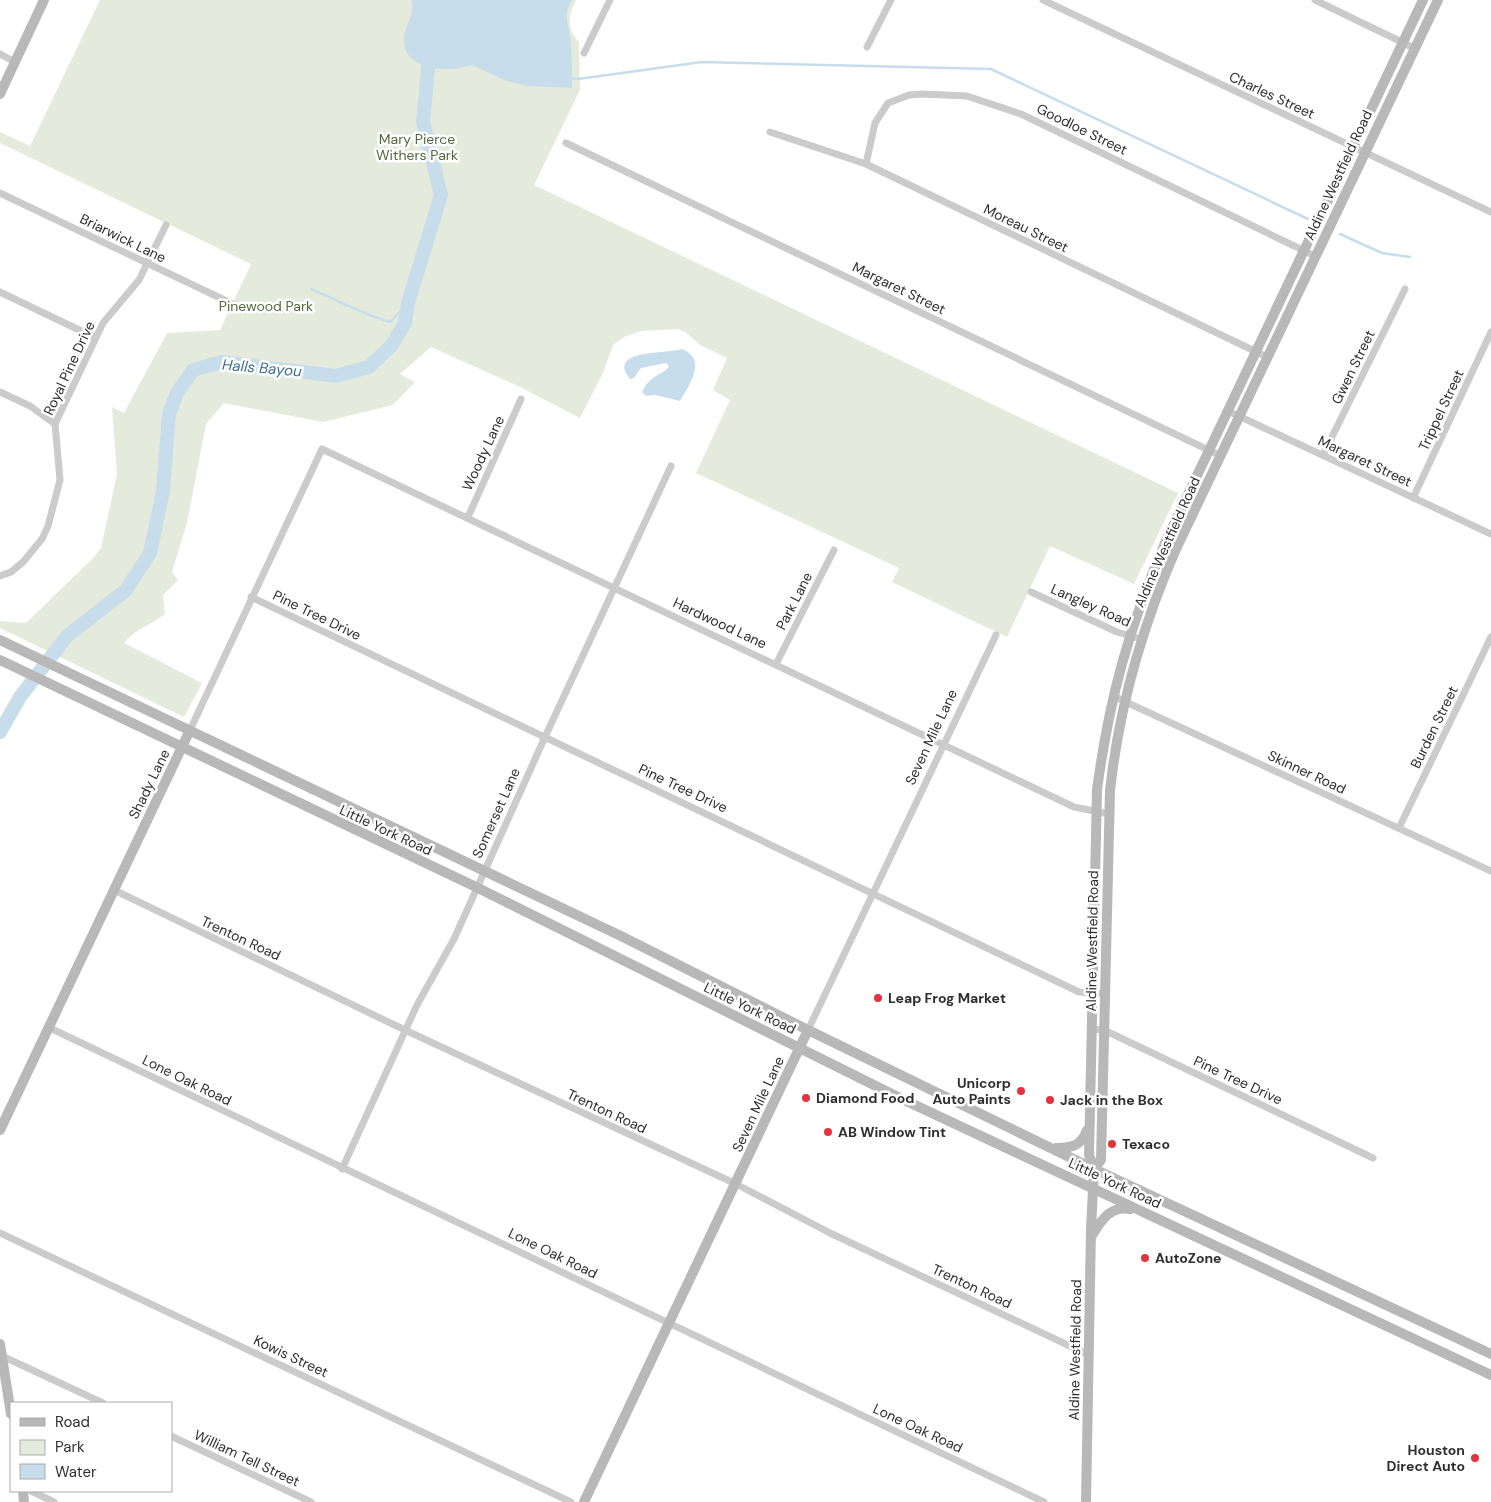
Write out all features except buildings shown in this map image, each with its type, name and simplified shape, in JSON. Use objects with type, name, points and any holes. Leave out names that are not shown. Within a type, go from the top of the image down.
[{"type":"main road","points":[[0,94],[44,0]]},
{"type":"main road","name":"Aldine Westfield Road","points":[[1086,1502],[1094,1169],[1089,1155],[1097,812],[1103,742],[1113,696],[1128,636],[1165,543],[1352,147],[1424,0]]},
{"type":"main road","name":"Aldine Westfield Road","points":[[1094,1169],[1101,1160],[1109,814],[1115,745],[1141,638],[1154,600],[1176,549],[1438,0]]},
{"type":"main road","points":[[1165,543],[1176,549]]},
{"type":"main road","name":"Little York Road","points":[[4,641],[623,937],[808,1030],[1094,1169],[1491,1354]]},
{"type":"main road","name":"Little York Road","points":[[0,660],[181,748],[476,887],[800,1048],[1491,1375]]},
{"type":"main road","points":[[1122,662],[1134,665]]},
{"type":"main road","name":"Shady Lane","points":[[0,1130],[190,730]]},
{"type":"main road","name":"Seven Mile Lane","points":[[584,1502],[808,1030]]},
{"type":"main road","points":[[1054,1148],[1077,1146],[1083,1141],[1090,1124]]},
{"type":"main road","points":[[1091,1238],[1101,1220],[1112,1210],[1123,1207],[1141,1211]]},
{"type":"main road","points":[[1448,1355],[1454,1337]]},
{"type":"main road","points":[[0,1344],[10,1408]]},
{"type":"street","points":[[584,53],[610,0]]},
{"type":"street","points":[[867,47],[891,0]]},
{"type":"street","name":"Charles Street","points":[[1042,0],[1491,212]]},
{"type":"street","points":[[1315,0],[1414,48]]},
{"type":"street","points":[[0,54],[15,62]]},
{"type":"street","name":"Goodloe Street","points":[[866,164],[875,123],[888,104],[909,95],[967,96],[1021,114],[1315,256]]},
{"type":"street","name":"Moreau Street","points":[[770,132],[866,164],[1267,357]]},
{"type":"street","name":"Margaret Street","points":[[566,143],[1221,456]]},
{"type":"street","name":"Briarwick Lane","points":[[0,193],[235,305]]},
{"type":"street","name":"Royal Pine Drive","points":[[0,576],[11,572],[33,550],[48,526],[54,511],[60,480],[55,424],[111,311],[131,291],[148,264],[166,225]]},
{"type":"street","name":"Gwen Street","points":[[1323,455],[1405,289]]},
{"type":"street","points":[[0,292],[96,338]]},
{"type":"street","name":"Trippel Street","points":[[1413,498],[1491,332]]},
{"type":"street","points":[[0,392],[30,406],[55,424]]},
{"type":"street","name":"Woody Lane","points":[[468,517],[522,399]]},
{"type":"street","name":"Margaret Street","points":[[1228,411],[1491,534]]},
{"type":"street","name":"Hardwood Lane","points":[[322,449],[1074,807],[1109,814]]},
{"type":"street","name":"Shady Lane","points":[[190,730],[322,449]]},
{"type":"street","name":"Somerset Lane","points":[[342,1169],[405,1030],[452,944],[544,737],[671,466]]},
{"type":"street","name":"Park Lane","points":[[776,664],[834,550]]},
{"type":"street","name":"Langley Road","points":[[1031,592],[1128,636],[1141,638]]},
{"type":"street","name":"Pine Tree Drive","points":[[251,597],[1079,992],[1105,994]]},
{"type":"street","name":"Seven Mile Lane","points":[[808,1030],[996,635]]},
{"type":"street","name":"Burden Street","points":[[1399,828],[1491,637]]},
{"type":"street","name":"Skinner Road","points":[[1113,696],[1491,871]]},
{"type":"street","name":"Trenton Road","points":[[114,890],[405,1030],[736,1184],[830,1233],[1089,1355]]},
{"type":"street","name":"Lone Oak Road","points":[[50,1028],[342,1169],[1044,1502]]},
{"type":"street","name":"Pine Tree Drive","points":[[1092,1029],[1104,1030],[1372,1158]]},
{"type":"street","name":"Kowis Street","points":[[0,1233],[571,1502]]},
{"type":"street","points":[[2,1356],[101,1402]]},
{"type":"street","name":"William Tell Street","points":[[172,1436],[312,1502]]},
{"type":"street","points":[[32,1492],[54,1502]]},
{"type":"green space","points":[[100,0],[576,0],[571,12],[570,27],[579,42],[580,90],[534,185],[1178,493],[1134,584],[1050,546],[1007,637],[892,582],[899,568],[696,473],[730,400],[713,390],[727,358],[700,345],[685,332],[677,329],[641,331],[624,337],[613,345],[603,373],[580,418],[518,386],[431,347],[400,374],[415,382],[393,405],[323,422],[224,403],[206,424],[187,523],[172,572],[178,580],[163,595],[165,614],[128,638],[124,643],[202,683],[184,717],[0,628],[0,621],[26,623],[101,548],[117,474],[112,407],[124,413],[167,333],[220,330],[251,264],[0,143],[0,132],[30,146]]},
{"type":"water","points":[[411,0],[572,0],[567,12],[567,21],[571,41],[572,88],[527,86],[507,81],[471,65],[453,69],[441,69],[420,64],[412,59],[406,51],[404,41],[405,31],[412,11]]},
{"type":"water","points":[[682,349],[690,353],[694,359],[695,366],[688,388],[680,401],[655,395],[646,396],[642,392],[649,381],[664,372],[669,366],[666,363],[641,368],[634,378],[630,379],[624,369],[626,362],[632,358]]},
{"type":"waterway","name":"Halls Bayou","points":[[0,732],[20,697],[67,636],[126,590],[150,553],[163,491],[169,414],[177,393],[193,370],[222,362],[336,376],[369,367],[392,345],[405,323],[408,303],[441,195],[423,122],[430,48]]},
{"type":"waterway","points":[[569,78],[578,79],[702,62],[991,69],[1308,219]]},
{"type":"waterway","points":[[1340,234],[1382,253],[1410,257]]},
{"type":"waterway","points":[[311,289],[390,322],[408,303]]},
{"type":"place","name":"Leap Frog Market","points":[[878,998]]},
{"type":"place","name":"Unicorp Auto Paints","points":[[1021,1091]]},
{"type":"place","name":"Diamond Food","points":[[806,1098]]},
{"type":"place","name":"Jack in the Box","points":[[1050,1100]]},
{"type":"place","name":"AB Window Tint","points":[[828,1132]]},
{"type":"place","name":"Texaco","points":[[1112,1144]]},
{"type":"place","name":"AutoZone","points":[[1145,1258]]},
{"type":"place","name":"Houston Direct Auto","points":[[1475,1458]]},
{"type":"park label","name":"Mary Pierce Withers Park","points":[[417,148]]},
{"type":"park label","name":"Pinewood Park","points":[[266,306]]}]
